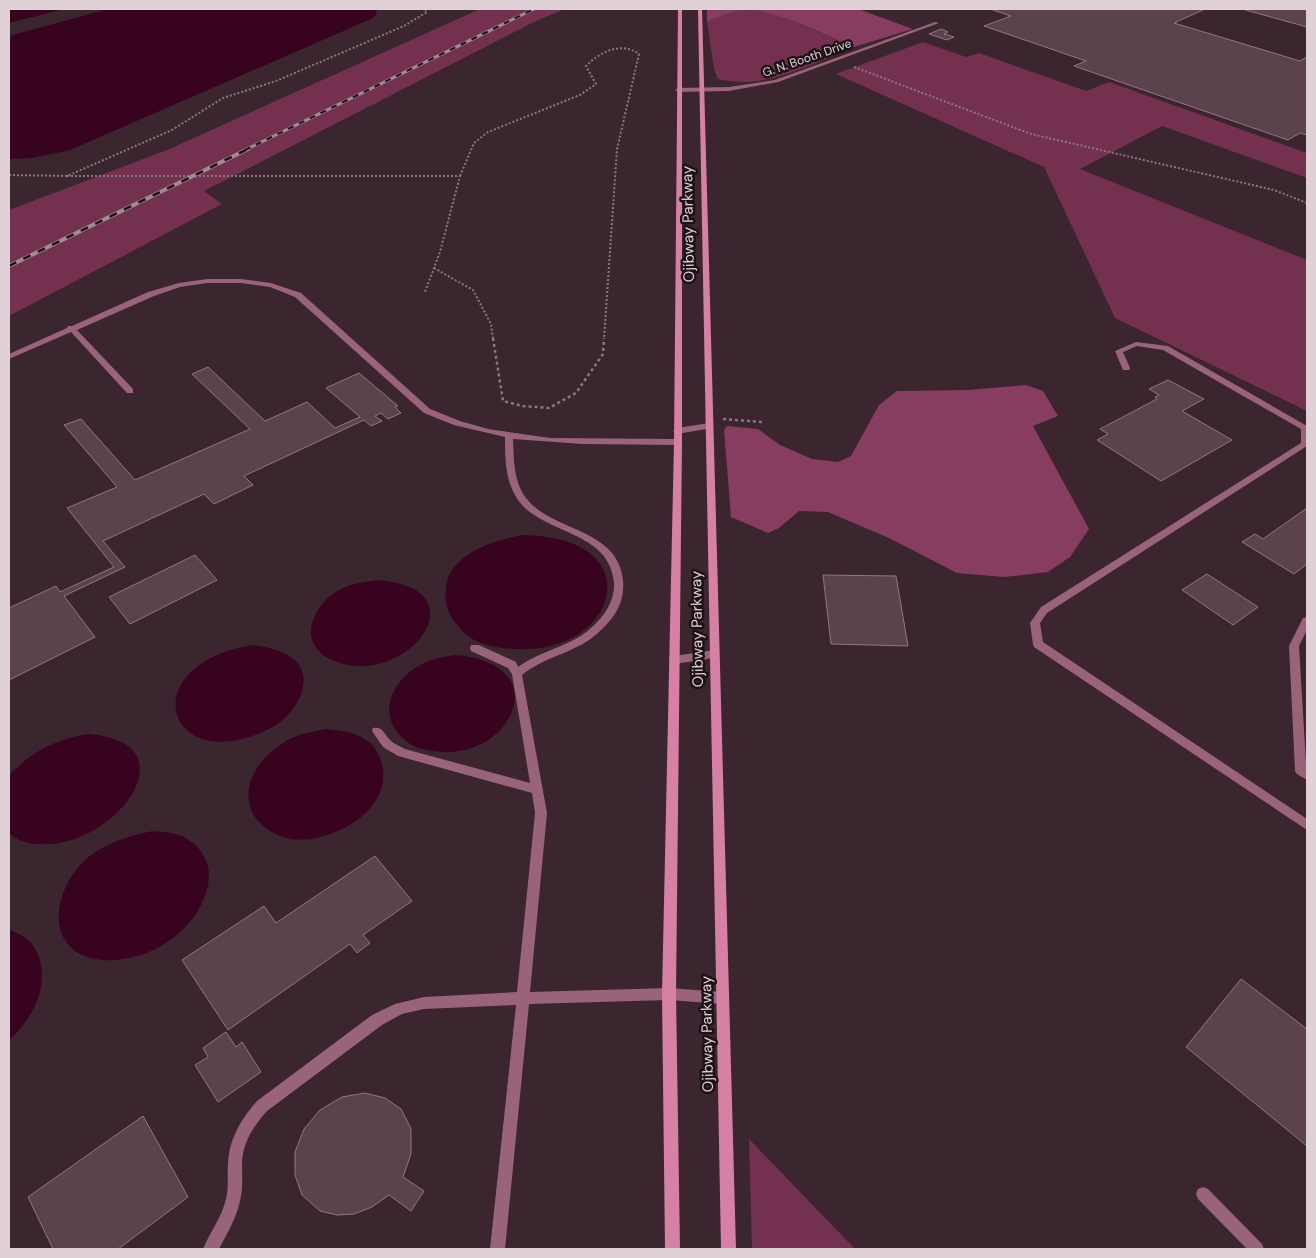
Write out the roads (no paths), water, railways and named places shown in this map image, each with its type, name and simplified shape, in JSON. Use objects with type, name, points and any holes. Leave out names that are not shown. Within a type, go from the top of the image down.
[{"type":"main road","name":"Ojibway Parkway","points":[[672,1249],[669,994],[678,437],[678,90],[680,9]]},
{"type":"main road","name":"Ojibway Parkway","points":[[700,9],[729,1249]]},
{"type":"street","name":"G. N. Booth Drive","points":[[678,90],[746,87],[776,81],[937,23]]},
{"type":"street","points":[[9,357],[126,303],[178,285],[208,281],[241,281],[271,285],[298,295],[428,411],[448,421],[509,437],[545,440],[678,437],[709,422]]},
{"type":"street","points":[[71,328],[130,391]]},
{"type":"street","points":[[1126,368],[1119,351],[1136,344],[1165,348],[1305,428],[1305,444],[1044,610],[1035,623],[1038,644],[1307,825]]},
{"type":"street","points":[[509,437],[512,478],[516,489],[526,504],[542,516],[602,547],[614,563],[620,579],[618,599],[608,617],[590,635],[569,648],[529,663],[517,674]]},
{"type":"street","points":[[1307,622],[1294,646],[1301,771],[1307,775]]},
{"type":"street","points":[[475,648],[512,665],[517,674],[541,813],[498,1249]]},
{"type":"street","points":[[674,660],[714,654]]},
{"type":"street","points":[[377,731],[387,744],[402,753],[538,790]]},
{"type":"street","points":[[211,1249],[226,1220],[236,1189],[234,1162],[237,1145],[248,1122],[262,1106],[378,1020],[400,1008],[424,1003],[523,998],[669,994],[722,998]]},
{"type":"street","points":[[1203,1194],[1257,1249]]},
{"type":"railway","points":[[245,150],[534,9]]},
{"type":"railway","points":[[9,266],[248,149]]}]
